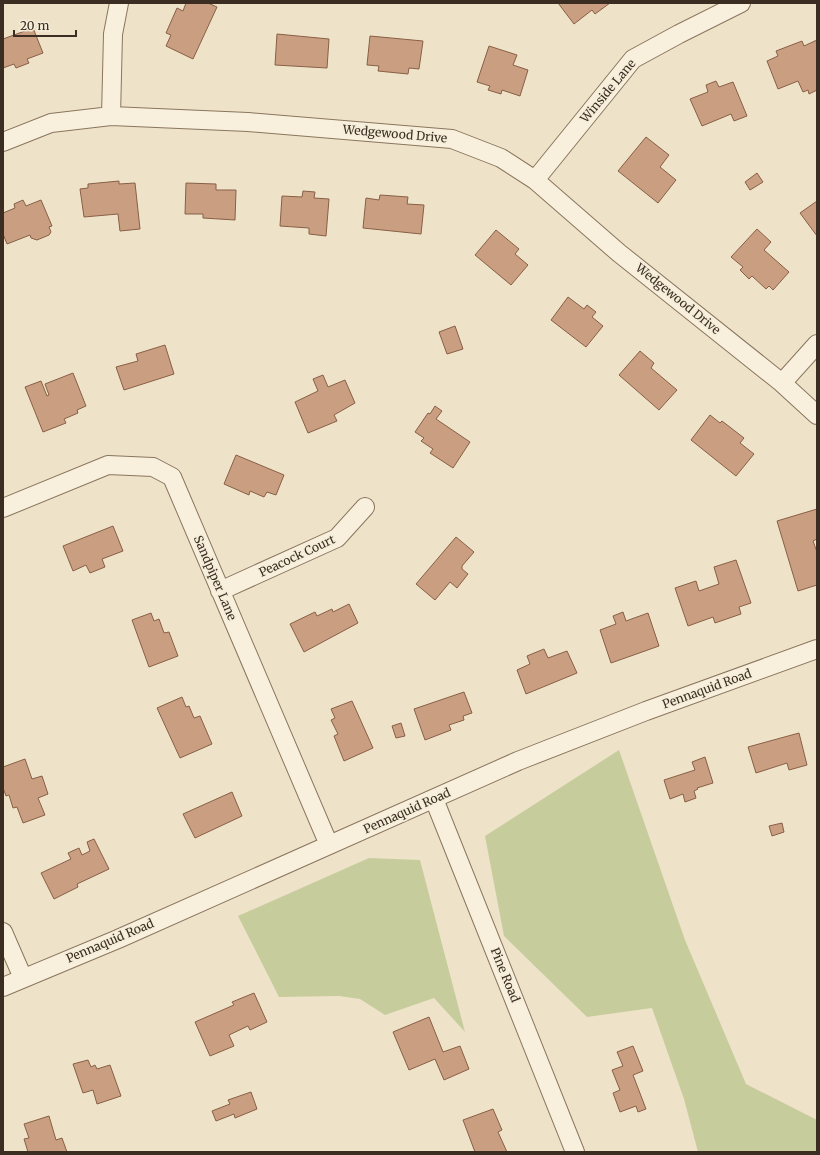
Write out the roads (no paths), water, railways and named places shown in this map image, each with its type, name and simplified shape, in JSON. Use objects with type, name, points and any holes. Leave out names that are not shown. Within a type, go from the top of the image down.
[{"type":"street","points":[[111,116],[113,34],[119,3]]},
{"type":"street","name":"Winside Lane","points":[[535,180],[633,59],[678,34],[741,3]]},
{"type":"street","name":"Wedgewood Drive","points":[[3,142],[51,123],[111,116],[248,122],[452,139],[501,158],[535,180],[620,253],[782,384],[817,415]]},
{"type":"street","points":[[782,384],[817,344]]},
{"type":"street","name":"Sandpiper Lane","points":[[3,508],[108,465],[153,467],[172,478],[329,845]]},
{"type":"street","name":"Peacock Court","points":[[220,591],[337,538],[365,507]]},
{"type":"street","name":"Pennaquid Road","points":[[3,987],[118,939],[532,755],[646,711],[817,649]]},
{"type":"street","name":"Pine Road","points":[[434,799],[574,1152]]},
{"type":"street","points":[[3,932],[23,978]]}]
